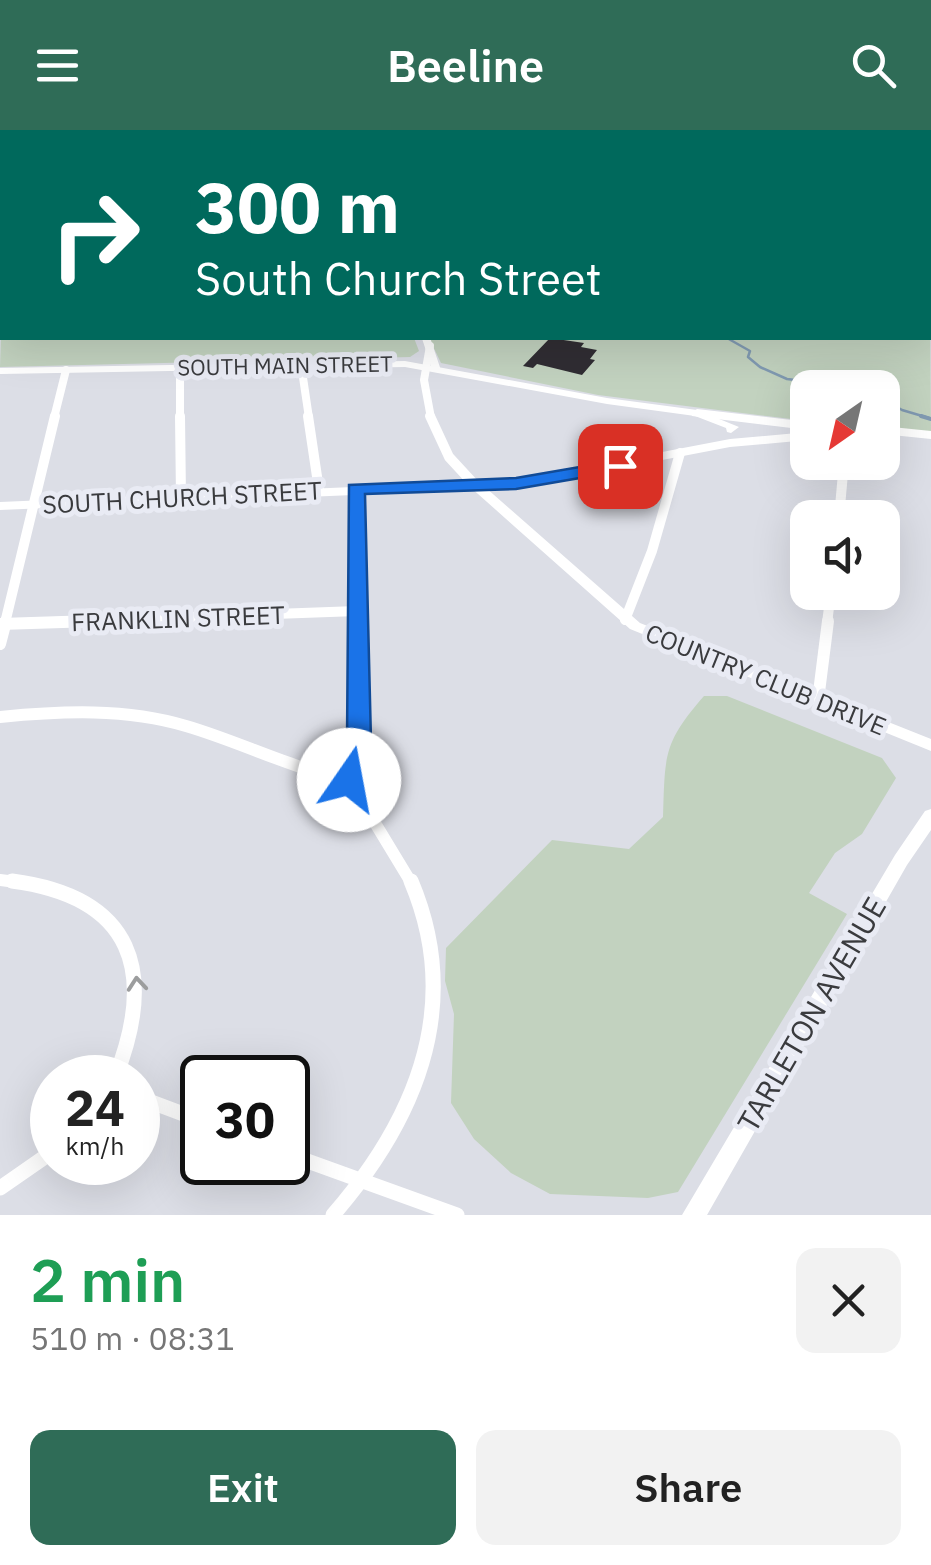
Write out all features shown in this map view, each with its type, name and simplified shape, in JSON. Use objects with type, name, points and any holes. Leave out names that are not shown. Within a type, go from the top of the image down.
[{"type":"main road","points":[[692,412],[790,428]]},
{"type":"main road","points":[[687,452],[733,432],[790,431]]},
{"type":"main road","name":"SOUTH CHURCH STREET","points":[[479,483],[733,432]]},
{"type":"main road","points":[[900,432],[931,435]]},
{"type":"main road","name":"SOUTH CHURCH STREET","points":[[0,506],[479,483],[493,486],[559,478],[790,434]]},
{"type":"main road","points":[[900,440],[931,443]]},
{"type":"street","name":"SOUTH MAIN STREET","points":[[0,371],[373,362],[426,351],[436,368],[598,400],[692,412],[733,432]]},
{"type":"street","points":[[426,351],[436,368]]},
{"type":"street","points":[[426,351],[427,396],[452,464],[479,483]]},
{"type":"street","points":[[301,364],[319,490]]},
{"type":"street","points":[[180,366],[181,498]]},
{"type":"street","points":[[0,644],[66,370]]},
{"type":"street","points":[[626,620],[687,452]]},
{"type":"street","name":"COUNTRY CLUB DRIVE","points":[[479,483],[626,620],[931,744]]},
{"type":"street","points":[[349,780],[359,741],[356,489]]},
{"type":"street","points":[[818,700],[829,610]]},
{"type":"street","name":"FRANKLIN STREET","points":[[2,624],[356,611]]},
{"type":"street","points":[[0,717],[67,712],[164,720],[292,766],[349,780],[404,869],[423,912],[430,946],[432,1017],[426,1059],[392,1144],[365,1182],[334,1215]]},
{"type":"street","name":"TARLETON AVENUE","points":[[694,1215],[901,860],[931,816]]},
{"type":"street","points":[[0,880],[48,885],[70,892],[108,917],[124,938],[134,962],[139,991],[136,1022],[124,1055]]},
{"type":"street","points":[[310,1162],[457,1215]]},
{"type":"street","points":[[0,1188],[30,1167]]},
{"type":"green space","points":[[1,340],[415,340],[419,351],[410,357],[0,367]]},
{"type":"green space","points":[[430,340],[930,340],[931,433],[900,430],[900,370],[790,370],[790,419],[598,395],[441,363]]},
{"type":"green space","points":[[704,696],[727,696],[882,758],[896,778],[862,834],[835,853],[809,893],[847,914],[678,1192],[648,1198],[550,1194],[511,1173],[474,1139],[451,1103],[454,1014],[445,981],[446,948],[552,840],[629,849],[663,817],[669,751],[681,726]]},
{"type":"building","points":[[548,340],[584,343],[581,347],[597,350],[590,359],[595,360],[582,375],[537,364],[533,368],[523,366]]},
{"type":"waterway","points":[[731,340],[750,351],[748,357],[760,367],[790,379]]},
{"type":"waterway","points":[[900,409],[929,418]]},
{"type":"waterway","points":[[921,416],[931,419]]},
{"type":"route","points":[[349,780],[359,741],[356,489],[516,484],[620,466]]}]
